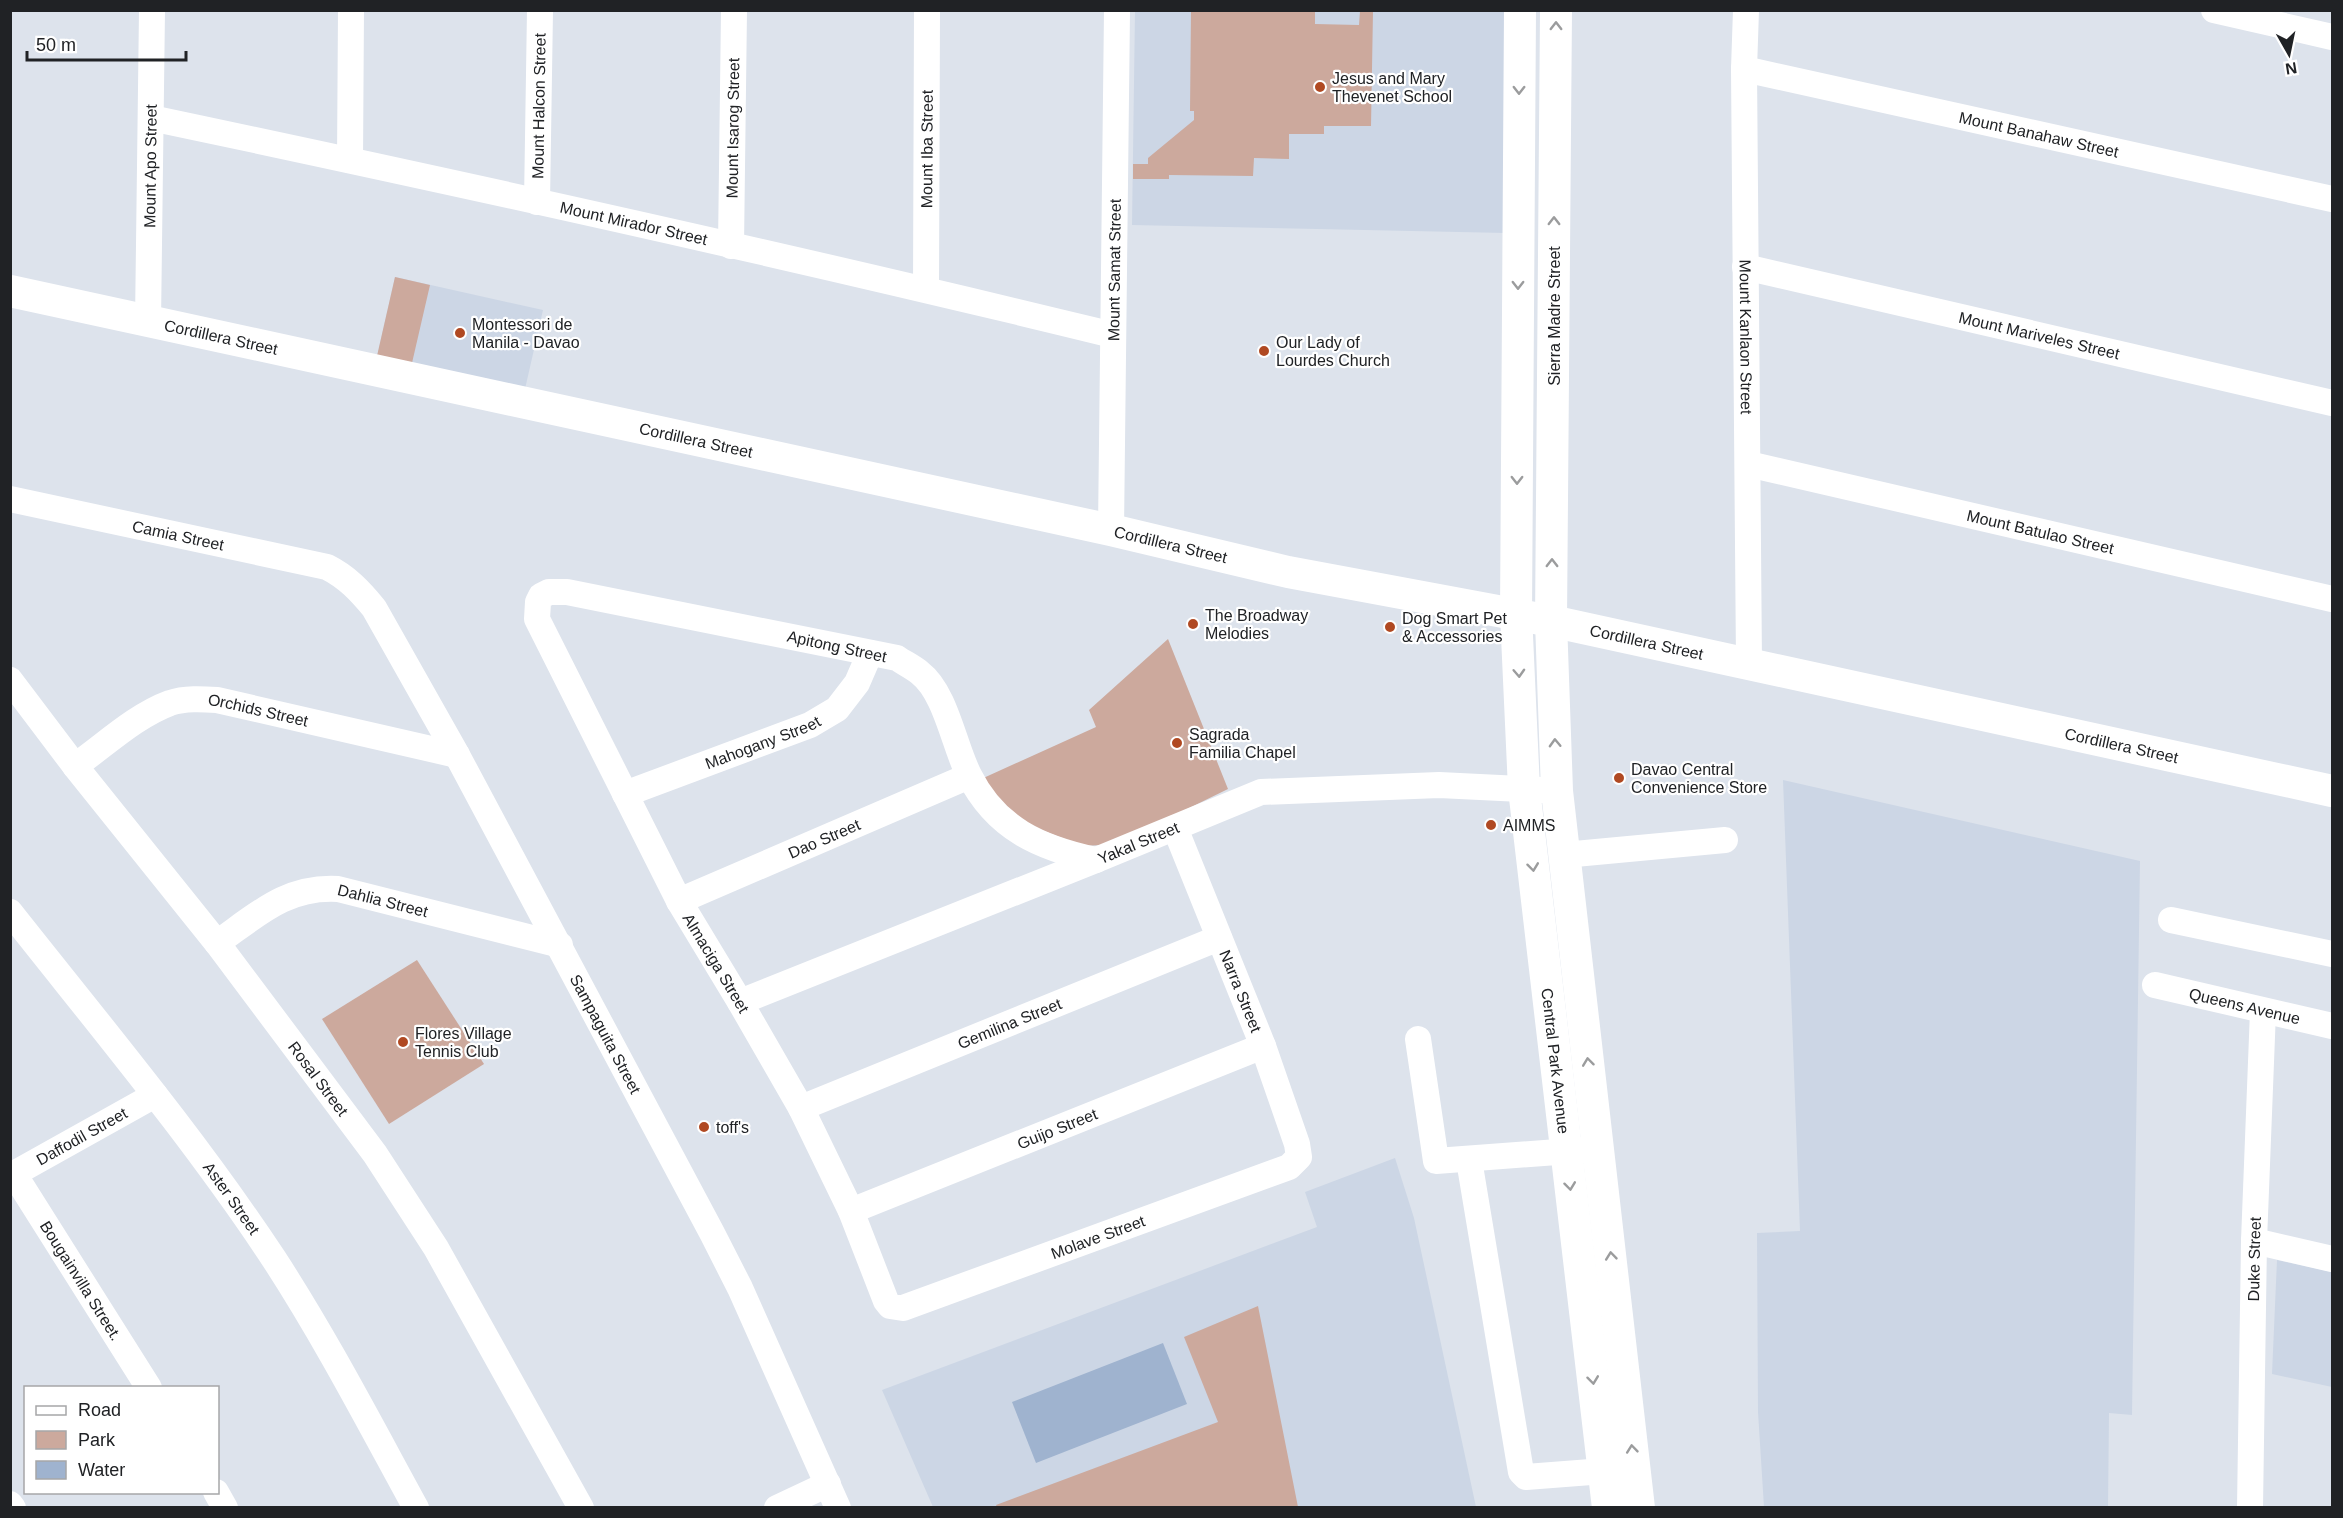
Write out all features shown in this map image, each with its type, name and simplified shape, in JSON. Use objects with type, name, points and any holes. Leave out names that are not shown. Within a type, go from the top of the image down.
[{"type":"street","name":"Mount Apo Street","points":[[148,322],[152,10]]},
{"type":"street","points":[[350,160],[351,10]]},
{"type":"street","name":"Mount Halcon Street","points":[[537,202],[540,10]]},
{"type":"street","name":"Mount Isarog Street","points":[[731,246],[734,10]]},
{"type":"street","name":"Mount Iba Street","points":[[926,289],[927,10]]},
{"type":"street","name":"Mount Samat Street","points":[[1111,530],[1117,10]]},
{"type":"street","points":[[1516,614],[1520,10]]},
{"type":"street","name":"Sierra Madre Street","points":[[1551,621],[1556,10]]},
{"type":"street","name":"Mount Kanlaon Street","points":[[1746,10],[1744,69],[1749,664]]},
{"type":"street","points":[[2214,10],[2332,37]]},
{"type":"street","name":"Mount Banahaw Street","points":[[1744,69],[2332,199]]},
{"type":"street","name":"Mount Mirador Street","points":[[151,118],[350,160],[926,289],[1113,335]]},
{"type":"street","name":"Mount Mariveles Street","points":[[1745,267],[2332,403]]},
{"type":"street","name":"Cordillera Street","points":[[10,291],[1111,530],[1288,572],[1551,621],[2332,790]]},
{"type":"street","name":"Mount Batulao Street","points":[[1748,464],[2332,599]]},
{"type":"street","name":"Camia Street","points":[[10,499],[327,567],[345,576]]},
{"type":"street","name":"Sampaguita Street","points":[[345,576],[374,608],[458,755],[560,945],[740,1288],[838,1508]]},
{"type":"street","name":"Apitong Street","points":[[537,619],[541,596],[549,592],[567,592],[897,658],[921,674],[936,692],[969,776],[991,806],[1017,833],[1065,854],[1096,860]]},
{"type":"street","name":"Central Park Avenue","points":[[1516,614],[1524,789],[1608,1508]]},
{"type":"street","name":"Almaciga Street","points":[[537,619],[679,902],[801,1108],[851,1211],[886,1301],[890,1306]]},
{"type":"street","name":"Central Park Avenue","points":[[1551,621],[1557,791],[1639,1508]]},
{"type":"street","name":"Mahogany Street","points":[[624,794],[810,724],[837,709],[857,683],[870,652]]},
{"type":"street","name":"Rosal Street","points":[[10,680],[75,766],[217,943],[404,1196],[436,1248],[581,1508]]},
{"type":"street","name":"Orchids Street","points":[[75,766],[149,713],[172,703],[194,699],[217,700],[458,755]]},
{"type":"street","name":"Dao Street","points":[[679,902],[969,776]]},
{"type":"street","name":"Yakal Street","points":[[740,1002],[1261,792],[1439,785],[1557,791]]},
{"type":"street","name":"Narra Street","points":[[1175,828],[1263,1046],[1297,1144],[1299,1156]]},
{"type":"street","points":[[1564,855],[1725,840]]},
{"type":"street","name":"Dahlia Street","points":[[217,943],[277,900],[297,892],[319,888],[338,889],[560,945]]},
{"type":"street","name":"Aster Street","points":[[10,912],[155,1095],[240,1210],[314,1323],[416,1508]]},
{"type":"street","points":[[2171,920],[2332,954]]},
{"type":"street","name":"Gemilina Street","points":[[801,1108],[1219,938]]},
{"type":"street","name":"Queens Avenue","points":[[2155,985],[2332,1026]]},
{"type":"street","name":"Duke Street","points":[[2250,1508],[2254,1241],[2263,1011]]},
{"type":"street","points":[[1418,1039],[1436,1161],[1599,1149]]},
{"type":"street","name":"Guijo Street","points":[[851,1211],[1263,1046]]},
{"type":"street","name":"Daffodil Street","points":[[12,1175],[155,1095]]},
{"type":"street","name":"Molave Street","points":[[890,1306],[903,1308],[1278,1171],[1293,1165],[1299,1156]]},
{"type":"street","points":[[1469,1160],[1521,1472],[1526,1477],[1604,1471]]},
{"type":"street","name":"Bougainvilla Street.","points":[[12,1175],[148,1386]]},
{"type":"street","points":[[2254,1241],[2332,1258]]},
{"type":"street","points":[[777,1508],[828,1484]]},
{"type":"street","points":[[217,1494],[225,1508]]},
{"type":"street","points":[[10,1504],[13,1508]]},
{"type":"shaded area","name":"Jesus and Mary Thevenet School","points":[[1135,11],[1506,11],[1506,233],[1132,225]]},
{"type":"shaded area","name":"Montessori de Manila - Davao","points":[[395,277],[543,310],[525,389],[377,356]]},
{"type":"shaded area","points":[[1783,780],[2140,861],[2132,1415],[2109,1413],[2108,1507],[1764,1507],[1758,1412],[1757,1233],[1800,1231]]},
{"type":"shaded area","points":[[1395,1158],[1414,1218],[1476,1507],[933,1507],[882,1390],[1317,1227],[1305,1192]]},
{"type":"shaded area","points":[[2277,1260],[2332,1272],[2332,1387],[2272,1374]]},
{"type":"green space","points":[[1191,11],[1315,11],[1315,24],[1359,25],[1360,11],[1373,11],[1371,126],[1324,126],[1324,134],[1289,134],[1289,159],[1254,158],[1253,176],[1169,175],[1169,179],[1133,179],[1133,164],[1148,164],[1148,158],[1194,120],[1194,111],[1190,111]]},
{"type":"green space","points":[[395,277],[430,285],[412,363],[377,356]]},
{"type":"green space","points":[[1168,639],[1228,789],[1179,813],[1102,845],[1082,846],[1019,821],[979,780],[1096,727],[1089,710]]},
{"type":"green space","name":"Flores Village Tennis Club","points":[[417,960],[484,1064],[389,1124],[322,1019]]},
{"type":"green space","points":[[1258,1306],[1298,1507],[997,1507],[996,1505],[1218,1422],[1184,1337]]},
{"type":"water","points":[[1163,1343],[1187,1404],[1036,1463],[1012,1402]]},
{"type":"place","name":"Jesus and Mary Thevenet School","points":[[1320,87]]},
{"type":"place","name":"Montessori de Manila - Davao","points":[[460,333]]},
{"type":"place","name":"Our Lady of Lourdes Church","points":[[1264,351]]},
{"type":"place","name":"The Broadway Melodies","points":[[1193,624]]},
{"type":"place","name":"Dog Smart Pet & Accessories","points":[[1390,627]]},
{"type":"place","name":"Sagrada Familia Chapel","points":[[1177,743]]},
{"type":"place","name":"Davao Central Convenience Store","points":[[1619,778]]},
{"type":"place","name":"AIMMS","points":[[1491,825]]},
{"type":"place","name":"Flores Village Tennis Club","points":[[403,1042]]},
{"type":"place","name":"toff's","points":[[704,1127]]}]
